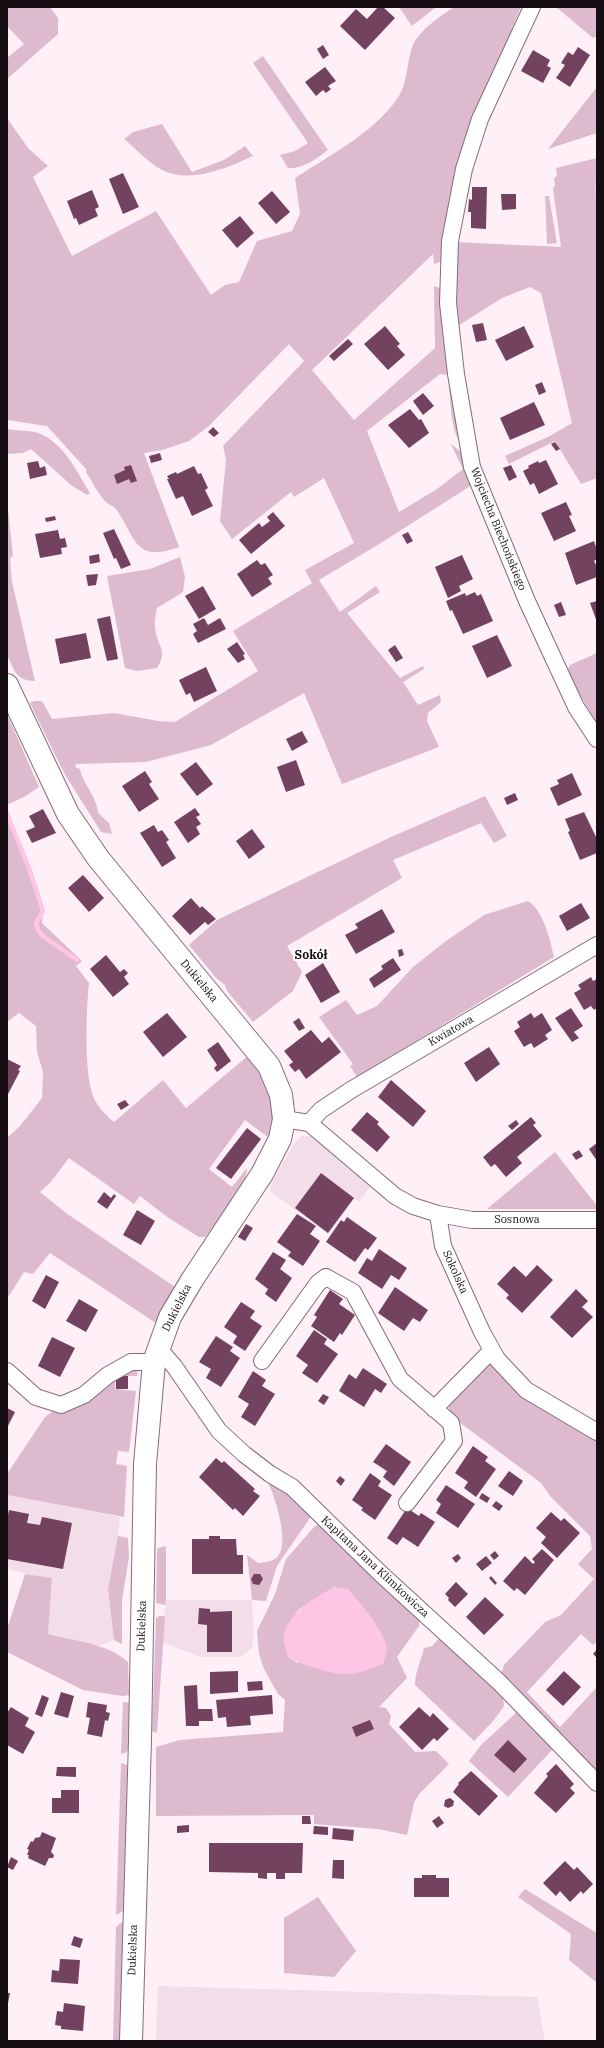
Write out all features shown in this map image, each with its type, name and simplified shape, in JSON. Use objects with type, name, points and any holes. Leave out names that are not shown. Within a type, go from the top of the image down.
[{"type":"main road","name":"Dukielska","points":[[7,685],[68,814],[98,858],[268,1066],[281,1095],[284,1119],[280,1139],[262,1174],[192,1280],[170,1317],[156,1355],[145,1464],[140,1733],[131,2041]]},
{"type":"street","name":"Wojciecha Biechońskiego","points":[[532,7],[480,119],[464,169],[450,241],[448,303],[456,374],[472,467],[527,601],[560,674],[576,707],[597,739]]},
{"type":"street","name":"Kwiatowa","points":[[309,1123],[321,1110],[351,1090],[597,945]]},
{"type":"street","points":[[284,1119],[309,1123],[395,1196],[413,1206],[438,1214]]},
{"type":"street","name":"Sosnowa","points":[[438,1214],[472,1220],[597,1220]]},
{"type":"street","name":"Sokolska","points":[[438,1214],[443,1246],[482,1332],[497,1359],[526,1390],[597,1432]]},
{"type":"street","points":[[262,1360],[318,1283],[326,1277],[329,1277],[352,1292],[400,1380],[451,1423],[454,1442],[407,1503]]},
{"type":"street","points":[[434,1409],[492,1350]]},
{"type":"street","points":[[7,1371],[36,1397],[61,1405],[84,1395],[108,1375],[131,1362],[156,1355]]},
{"type":"street","name":"Kapitana Jana Klimkowicza","points":[[156,1355],[174,1366],[219,1431],[244,1454],[270,1474],[292,1487],[381,1574],[499,1682],[597,1783]]},
{"type":"shaded area","points":[[7,7],[50,7],[58,18],[58,34],[7,79],[7,58],[24,44],[7,26]]},
{"type":"shaded area","points":[[399,7],[436,7],[412,26]]},
{"type":"shaded area","points":[[454,7],[521,7],[495,69],[474,113],[449,197],[442,269],[440,262],[434,264],[433,254],[312,370],[354,420],[435,348],[434,286],[440,288],[444,292],[460,441],[454,429],[452,420],[448,375],[440,374],[367,431],[399,512],[437,489],[463,469],[451,444],[462,453],[475,483],[376,546],[319,580],[340,612],[376,586],[380,592],[347,613],[400,678],[423,666],[424,669],[403,682],[418,705],[440,695],[441,702],[428,713],[427,721],[439,747],[342,784],[304,693],[211,745],[146,762],[76,764],[75,767],[80,769],[93,796],[98,813],[109,823],[112,834],[101,832],[64,773],[30,703],[34,701],[42,701],[52,719],[114,713],[158,721],[175,722],[258,671],[233,631],[312,583],[305,570],[354,543],[324,478],[294,497],[291,492],[232,539],[220,521],[226,460],[223,446],[304,361],[289,344],[209,426],[189,441],[162,450],[144,453],[179,547],[153,552],[145,550],[138,545],[116,509],[106,502],[100,495],[86,472],[87,470],[47,426],[7,420],[7,118],[28,148],[48,166],[33,177],[72,256],[156,211],[211,295],[225,285],[239,282],[257,241],[292,231],[300,214],[295,178],[350,143],[387,112],[401,93],[406,78],[412,47],[415,41],[428,26]]},
{"type":"shaded area","points":[[556,7],[597,7],[597,36],[593,38]]},
{"type":"shaded area","points":[[263,56],[328,150],[314,160],[299,167],[288,168],[280,155],[295,151],[308,143],[253,63]]},
{"type":"shaded area","points":[[597,87],[597,133],[548,149]]},
{"type":"shaded area","points":[[162,124],[192,172],[224,160],[245,146],[253,156],[209,173],[197,175],[173,174],[157,167],[124,139],[133,132]]},
{"type":"shaded area","points":[[597,158],[597,478],[581,484],[555,441],[509,464],[505,456],[550,436],[572,423],[541,293],[530,287],[502,298],[456,327],[455,242],[561,247],[553,189],[555,185],[554,178],[557,176],[556,168]]},
{"type":"shaded area","points":[[545,196],[549,196],[557,243],[547,244]]},
{"type":"shaded area","points":[[7,429],[29,431],[41,434],[57,445],[70,460],[90,493],[87,495],[71,485],[31,449],[23,453],[7,454]]},
{"type":"shaded area","points":[[7,499],[13,556],[10,558],[12,582],[35,681],[23,679],[19,676],[13,669],[7,654]]},
{"type":"shaded area","points":[[180,557],[185,577],[183,592],[157,608],[155,625],[162,652],[160,662],[157,668],[137,671],[125,668],[107,576],[150,569]]},
{"type":"shaded area","points":[[597,653],[597,724],[567,672],[570,665]]},
{"type":"shaded area","points":[[7,714],[39,787],[24,797],[9,804],[7,802]]},
{"type":"shaded area","points":[[485,796],[507,836],[494,843],[481,823],[393,860],[402,878],[287,946],[302,972],[293,991],[253,1022],[227,991],[225,985],[216,978],[189,945],[217,920],[391,837]]},
{"type":"shaded area","points":[[7,810],[31,868],[34,883],[41,900],[43,914],[42,923],[82,961],[76,966],[89,983],[86,1041],[88,1072],[93,1096],[105,1114],[114,1122],[163,1080],[186,1108],[250,1054],[261,1074],[269,1094],[272,1127],[269,1138],[245,1120],[209,1169],[232,1187],[247,1168],[246,1176],[242,1185],[231,1204],[205,1237],[199,1237],[170,1219],[140,1196],[134,1204],[69,1158],[50,1183],[40,1192],[66,1213],[175,1287],[156,1323],[50,1253],[33,1274],[24,1272],[9,1296],[7,1294],[7,1138],[20,1126],[42,1098],[43,1072],[37,1052],[36,1026],[19,1013],[7,1022]]},
{"type":"shaded area","points":[[528,901],[534,906],[546,926],[554,957],[357,1077],[350,1066],[353,1064],[319,1017],[346,1000],[357,1015],[377,1006],[413,967],[446,941],[484,915]]},
{"type":"shaded area","points":[[302,1136],[311,1136],[347,1163],[371,1185],[359,1202],[354,1199],[328,1234],[270,1191],[270,1186],[294,1143]]},
{"type":"shaded area","points":[[555,1152],[597,1206],[596,1209],[487,1209]]},
{"type":"shaded area","points":[[493,1361],[510,1386],[543,1410],[597,1440],[597,1641],[593,1645],[581,1634],[527,1692],[560,1727],[597,1687],[597,1768],[594,1768],[504,1682],[502,1671],[504,1665],[545,1622],[561,1615],[594,1579],[578,1564],[592,1549],[590,1536],[550,1496],[541,1483],[451,1416],[448,1398]]},
{"type":"shaded area","points":[[131,1364],[138,1365],[137,1376],[116,1376],[115,1389],[136,1391],[129,1452],[118,1451],[116,1464],[127,1466],[124,1517],[7,1495],[7,1474],[45,1417],[85,1396]]},
{"type":"shaded area","points":[[266,1478],[314,1512],[277,1566],[266,1601],[252,1600],[247,1555],[258,1563],[270,1561],[278,1556],[282,1545],[279,1515],[273,1494]]},
{"type":"shaded area","points":[[7,1495],[120,1517],[108,1589],[114,1640],[98,1646],[48,1634],[52,1579],[7,1569]]},
{"type":"shaded area","points":[[319,1524],[420,1617],[419,1626],[397,1657],[407,1678],[379,1707],[386,1708],[391,1716],[389,1724],[415,1752],[436,1751],[449,1764],[419,1794],[414,1803],[407,1835],[378,1829],[314,1824],[314,1815],[156,1816],[156,1747],[180,1740],[283,1732],[285,1700],[278,1694],[264,1669],[259,1654],[257,1631],[275,1594],[286,1559],[315,1526]],"holes":[[[335,1587],[298,1663],[288,1657],[284,1638],[298,1610]]]},
{"type":"shaded area","points":[[118,1536],[128,1538],[129,1557],[122,1600],[122,1644],[114,1640],[108,1589]]},
{"type":"shaded area","points":[[166,1546],[165,1605],[156,1603],[157,1551],[158,1548]]},
{"type":"shaded area","points":[[25,1574],[52,1578],[48,1634],[100,1647],[111,1651],[128,1662],[129,1695],[123,1696],[83,1690],[7,1652],[7,1629]]},
{"type":"shaded area","points":[[335,1587],[348,1589],[377,1626],[387,1649],[383,1664],[359,1672],[338,1674],[300,1663],[288,1657],[284,1638],[290,1622],[303,1607]]},
{"type":"shaded area","points":[[166,1600],[252,1600],[254,1634],[252,1648],[241,1657],[200,1657],[162,1642]]},
{"type":"shaded area","points":[[159,1616],[165,1616],[157,1733],[152,1731],[156,1618]]},
{"type":"shaded area","points":[[443,1634],[499,1690],[503,1698],[504,1706],[494,1720],[474,1741],[415,1685],[417,1671],[424,1648],[432,1646]]},
{"type":"shaded area","points":[[123,1702],[130,1703],[128,1750],[121,1754]]},
{"type":"shaded area","points":[[517,1712],[554,1748],[508,1797],[469,1761],[481,1745]]},
{"type":"shaded area","points":[[121,1763],[127,1765],[126,1905],[123,1911],[116,1915]]},
{"type":"shaded area","points":[[525,1889],[595,1932],[597,1931],[597,1983],[569,1960],[571,1934],[518,1897]]},
{"type":"shaded area","points":[[318,1897],[356,1951],[334,1977],[284,1973],[284,1918]]},
{"type":"shaded area","points":[[122,1922],[124,1923],[121,2041],[113,2041],[116,1927]]},
{"type":"shaded area","points":[[158,1986],[537,1997],[545,2041],[156,2041]]},
{"type":"building","points":[[378,7],[383,7],[395,18],[365,50],[340,26],[356,9],[367,19]]},
{"type":"building","points":[[323,45],[329,55],[323,59],[317,49]]},
{"type":"building","points":[[578,47],[590,55],[570,87],[556,78],[565,65],[561,63],[568,52],[573,55]]},
{"type":"building","points":[[533,50],[550,60],[547,66],[551,68],[543,83],[521,71]]},
{"type":"building","points":[[325,67],[336,81],[328,86],[331,89],[326,93],[323,90],[316,96],[305,82]]},
{"type":"building","points":[[123,173],[139,207],[123,214],[109,179]]},
{"type":"building","points":[[472,187],[487,187],[486,229],[471,228],[471,212],[468,212],[469,199],[472,200]]},
{"type":"building","points":[[92,190],[99,207],[95,209],[98,216],[79,225],[76,218],[74,219],[67,201]]},
{"type":"building","points":[[272,191],[290,212],[276,224],[258,203]]},
{"type":"building","points":[[501,194],[516,194],[516,209],[502,210]]},
{"type":"building","points":[[240,216],[254,233],[237,248],[222,230]]},
{"type":"building","points":[[483,323],[487,340],[476,342],[472,325]]},
{"type":"building","points":[[385,326],[400,344],[397,346],[405,355],[388,370],[364,344]]},
{"type":"building","points":[[524,326],[534,347],[506,361],[495,340]]},
{"type":"building","points":[[348,339],[353,344],[334,361],[329,356]]},
{"type":"building","points":[[542,382],[546,392],[539,395],[535,385]]},
{"type":"building","points":[[423,393],[434,406],[423,415],[413,401]]},
{"type":"building","points":[[534,402],[545,425],[510,440],[500,418]]},
{"type":"building","points":[[410,409],[419,420],[421,419],[429,433],[409,448],[388,425]]},
{"type":"building","points":[[213,427],[219,433],[214,437],[208,432]]},
{"type":"building","points":[[555,442],[560,449],[556,451],[551,444]]},
{"type":"building","points":[[160,453],[162,460],[151,463],[149,456]]},
{"type":"building","points":[[546,460],[558,484],[539,494],[534,483],[530,485],[523,471],[529,468],[528,466],[538,461],[539,463]]},
{"type":"building","points":[[38,461],[40,468],[45,466],[47,475],[30,479],[27,463]]},
{"type":"building","points":[[131,465],[137,481],[131,483],[129,479],[117,484],[114,475],[125,470],[124,467]]},
{"type":"building","points":[[511,465],[517,477],[509,481],[503,468]]},
{"type":"building","points":[[194,466],[198,474],[201,473],[208,488],[205,490],[213,506],[192,516],[183,496],[176,499],[167,476],[176,472],[177,474]]},
{"type":"building","points":[[566,502],[572,515],[569,516],[576,531],[554,541],[541,513]]},
{"type":"building","points":[[273,512],[285,526],[251,554],[239,540],[259,523],[262,527],[270,521],[267,517]]},
{"type":"building","points":[[55,516],[56,520],[46,522],[45,518]]},
{"type":"building","points":[[114,529],[131,565],[121,569],[116,558],[114,559],[103,533]]},
{"type":"building","points":[[58,530],[60,539],[65,538],[67,547],[61,548],[62,554],[40,558],[35,534]]},
{"type":"building","points":[[408,532],[413,541],[407,544],[402,535]]},
{"type":"building","points":[[594,541],[597,550],[597,559],[594,561],[597,567],[597,577],[576,585],[565,553]]},
{"type":"building","points":[[99,554],[100,562],[90,564],[89,556]]},
{"type":"building","points":[[462,555],[473,579],[459,586],[461,591],[448,598],[435,567]]},
{"type":"building","points":[[257,560],[261,565],[265,563],[273,575],[268,578],[272,584],[252,597],[237,574]]},
{"type":"building","points":[[98,574],[96,585],[88,586],[86,575]]},
{"type":"building","points":[[203,586],[216,609],[199,619],[185,596]]},
{"type":"building","points":[[475,592],[477,596],[481,594],[493,621],[463,634],[452,610],[450,611],[446,601],[465,593],[466,596]]},
{"type":"building","points":[[597,601],[597,622],[590,603]]},
{"type":"building","points":[[561,602],[566,615],[559,617],[554,605]]},
{"type":"building","points":[[110,616],[118,659],[107,661],[97,619]]},
{"type":"building","points":[[204,618],[208,625],[220,618],[226,629],[198,643],[193,634],[197,631],[193,624]]},
{"type":"building","points":[[86,633],[91,658],[60,664],[55,639]]},
{"type":"building","points":[[497,635],[512,666],[487,678],[472,646]]},
{"type":"building","points":[[237,642],[245,654],[243,655],[245,659],[238,663],[227,649]]},
{"type":"building","points":[[395,645],[403,658],[396,662],[388,650]]},
{"type":"building","points":[[206,667],[217,691],[194,702],[190,693],[186,695],[179,680]]},
{"type":"building","points":[[302,731],[308,742],[292,751],[286,739]]},
{"type":"building","points":[[296,760],[305,785],[286,792],[277,767]]},
{"type":"building","points":[[196,762],[213,784],[197,796],[180,774]]},
{"type":"building","points":[[145,771],[152,782],[149,784],[159,799],[139,812],[122,786]]},
{"type":"building","points":[[572,773],[582,795],[558,806],[550,788],[559,784],[557,780]]},
{"type":"building","points":[[515,793],[518,800],[507,805],[504,798]]},
{"type":"building","points":[[195,808],[200,815],[196,817],[201,824],[196,827],[200,834],[188,843],[174,822]]},
{"type":"building","points":[[43,809],[56,833],[32,843],[26,831],[35,827],[29,816]]},
{"type":"building","points":[[584,812],[597,839],[597,853],[580,860],[568,832],[570,831],[565,819]]},
{"type":"building","points":[[154,825],[158,832],[162,830],[169,840],[166,842],[176,858],[162,867],[140,833]]},
{"type":"building","points":[[252,829],[265,847],[249,859],[236,841]]},
{"type":"building","points":[[83,875],[104,898],[89,912],[68,888]]},
{"type":"building","points":[[191,898],[200,908],[202,906],[216,919],[208,925],[205,922],[190,935],[172,916]]},
{"type":"building","points":[[581,903],[590,918],[567,931],[559,916]]},
{"type":"building","points":[[382,909],[395,932],[356,954],[345,935],[358,928],[355,924]]},
{"type":"building","points":[[402,949],[404,955],[399,957],[398,950]]},
{"type":"building","points":[[106,955],[120,972],[124,969],[128,973],[124,977],[129,984],[113,997],[90,969]]},
{"type":"building","points":[[393,958],[401,970],[374,988],[369,979],[383,969],[381,966]]},
{"type":"building","points":[[323,963],[340,992],[321,1003],[305,975]]},
{"type":"building","points":[[591,977],[593,981],[597,979],[597,1008],[594,1010],[591,1006],[584,1010],[574,993],[581,989],[578,985]]},
{"type":"building","points":[[571,1008],[583,1026],[574,1032],[579,1038],[572,1042],[555,1018]]},
{"type":"building","points":[[167,1013],[187,1037],[163,1057],[143,1032]]},
{"type":"building","points":[[531,1013],[534,1018],[542,1013],[552,1030],[545,1035],[548,1039],[534,1048],[531,1043],[524,1047],[514,1031],[520,1027],[517,1022]]},
{"type":"building","points":[[299,1018],[305,1028],[299,1031],[293,1022]]},
{"type":"building","points":[[311,1030],[322,1043],[329,1037],[341,1052],[306,1079],[299,1069],[295,1072],[289,1065],[293,1062],[284,1051]]},
{"type":"building","points":[[218,1042],[231,1061],[217,1072],[214,1068],[217,1065],[207,1050]]},
{"type":"building","points":[[489,1047],[500,1064],[476,1082],[464,1063]]},
{"type":"building","points":[[7,1059],[21,1066],[18,1070],[20,1071],[7,1096]]},
{"type":"building","points":[[391,1080],[426,1111],[413,1127],[378,1097]]},
{"type":"building","points":[[125,1100],[129,1105],[121,1110],[117,1104]]},
{"type":"building","points":[[367,1112],[379,1122],[377,1124],[390,1137],[377,1152],[351,1130]]},
{"type":"building","points":[[531,1117],[536,1123],[533,1125],[542,1136],[517,1157],[522,1163],[506,1177],[495,1164],[491,1167],[483,1157]]},
{"type":"building","points":[[516,1120],[519,1124],[512,1130],[508,1126]]},
{"type":"building","points":[[247,1128],[261,1139],[231,1179],[216,1168]]},
{"type":"building","points":[[597,1143],[597,1161],[589,1149]]},
{"type":"building","points":[[579,1150],[583,1156],[576,1160],[572,1154]]},
{"type":"building","points":[[321,1173],[354,1198],[328,1233],[295,1208]]},
{"type":"building","points":[[104,1192],[111,1198],[114,1194],[116,1196],[107,1209],[97,1202]]},
{"type":"building","points":[[137,1210],[155,1221],[141,1245],[123,1235]]},
{"type":"building","points":[[297,1214],[316,1226],[310,1234],[320,1241],[303,1266],[288,1256],[291,1252],[277,1242]]},
{"type":"building","points":[[347,1217],[377,1238],[368,1250],[365,1248],[355,1262],[326,1242],[341,1220],[344,1222]]},
{"type":"building","points":[[246,1224],[253,1228],[245,1241],[238,1237]]},
{"type":"building","points":[[379,1249],[407,1268],[399,1280],[391,1275],[382,1289],[358,1273],[367,1258],[372,1261]]},
{"type":"building","points":[[273,1252],[286,1260],[280,1269],[292,1278],[276,1302],[265,1294],[268,1289],[255,1279]]},
{"type":"building","points":[[537,1265],[553,1280],[522,1313],[506,1298],[509,1295],[497,1284],[514,1266],[526,1277]]},
{"type":"building","points":[[46,1275],[59,1282],[45,1309],[32,1301]]},
{"type":"building","points":[[395,1287],[428,1310],[420,1322],[413,1318],[404,1331],[378,1313]]},
{"type":"building","points":[[576,1289],[588,1301],[582,1307],[593,1317],[572,1338],[550,1317]]},
{"type":"building","points":[[330,1290],[343,1299],[339,1304],[355,1315],[342,1335],[340,1333],[334,1342],[311,1326],[317,1317],[314,1315]]},
{"type":"building","points":[[79,1299],[98,1310],[86,1332],[66,1321]]},
{"type":"building","points":[[241,1302],[255,1311],[250,1318],[262,1326],[245,1351],[233,1343],[237,1336],[224,1327]]},
{"type":"building","points":[[314,1330],[327,1339],[324,1344],[338,1354],[317,1383],[302,1373],[308,1365],[296,1356]]},
{"type":"building","points":[[216,1336],[233,1347],[230,1351],[240,1358],[221,1387],[206,1378],[211,1369],[199,1362]]},
{"type":"building","points":[[52,1337],[75,1348],[60,1377],[38,1366]]},
{"type":"building","points":[[363,1368],[387,1384],[381,1393],[375,1389],[364,1407],[339,1391],[349,1374],[356,1379]]},
{"type":"building","points":[[253,1371],[266,1380],[262,1386],[275,1394],[255,1426],[241,1417],[249,1404],[238,1397]]},
{"type":"building","points":[[116,1376],[128,1376],[128,1389],[116,1389]]},
{"type":"building","points":[[323,1394],[329,1397],[324,1405],[318,1401]]},
{"type":"building","points":[[7,1408],[15,1412],[7,1428]]},
{"type":"building","points":[[386,1444],[411,1462],[394,1486],[383,1477],[387,1471],[373,1462]]},
{"type":"building","points":[[473,1446],[488,1457],[485,1461],[496,1469],[476,1497],[464,1488],[468,1482],[455,1473]]},
{"type":"building","points":[[216,1458],[222,1463],[224,1461],[255,1489],[253,1491],[260,1496],[243,1516],[235,1508],[233,1510],[199,1477]]},
{"type":"building","points":[[509,1471],[523,1481],[513,1496],[498,1486]]},
{"type":"building","points":[[370,1473],[381,1481],[378,1486],[392,1495],[375,1520],[361,1510],[363,1508],[352,1500]]},
{"type":"building","points":[[340,1476],[345,1480],[341,1486],[336,1481]]},
{"type":"building","points":[[446,1485],[475,1504],[458,1528],[436,1513],[441,1504],[436,1500]]},
{"type":"building","points":[[482,1493],[490,1498],[487,1503],[479,1498]]},
{"type":"building","points":[[496,1501],[503,1506],[499,1511],[492,1506]]},
{"type":"building","points":[[407,1508],[419,1516],[421,1513],[435,1522],[418,1547],[403,1537],[397,1545],[387,1538]]},
{"type":"building","points":[[9,1510],[29,1514],[27,1523],[40,1525],[42,1517],[72,1523],[63,1569],[7,1559],[7,1520]]},
{"type":"building","points":[[551,1512],[561,1521],[564,1518],[580,1533],[557,1558],[541,1543],[546,1537],[536,1528]]},
{"type":"building","points":[[209,1536],[220,1536],[220,1539],[236,1539],[237,1555],[243,1555],[243,1574],[192,1574],[192,1539],[209,1539]]},
{"type":"building","points":[[542,1549],[554,1560],[525,1595],[517,1588],[514,1591],[503,1581],[525,1556],[533,1564],[535,1562],[532,1559]]},
{"type":"building","points":[[495,1551],[499,1556],[494,1560],[490,1555]]},
{"type":"building","points":[[458,1554],[461,1558],[456,1563],[452,1558]]},
{"type":"building","points":[[486,1556],[492,1563],[482,1571],[476,1564]]},
{"type":"building","points":[[254,1574],[260,1574],[263,1579],[259,1585],[253,1584],[251,1579]]},
{"type":"building","points":[[491,1576],[497,1583],[495,1585],[489,1578]]},
{"type":"building","points":[[456,1582],[468,1594],[455,1607],[448,1600],[449,1598],[445,1594]]},
{"type":"building","points":[[485,1597],[504,1615],[484,1635],[466,1617]]},
{"type":"building","points":[[199,1608],[210,1609],[210,1612],[232,1611],[232,1652],[207,1652],[207,1625],[198,1624]]},
{"type":"building","points":[[597,1649],[597,1658],[593,1654]]},
{"type":"building","points":[[238,1671],[238,1692],[210,1694],[210,1672]]},
{"type":"building","points":[[564,1671],[581,1687],[563,1706],[546,1690]]},
{"type":"building","points":[[262,1681],[263,1690],[248,1691],[247,1682]]},
{"type":"building","points":[[197,1685],[198,1709],[212,1709],[213,1721],[199,1721],[199,1726],[186,1726],[184,1686]]},
{"type":"building","points":[[61,1692],[74,1696],[68,1718],[54,1714]]},
{"type":"building","points":[[42,1695],[49,1698],[42,1717],[35,1714]]},
{"type":"building","points":[[272,1695],[273,1714],[250,1716],[251,1725],[227,1727],[226,1717],[218,1718],[216,1700]]},
{"type":"building","points":[[88,1702],[107,1705],[106,1712],[110,1713],[108,1721],[105,1720],[102,1737],[87,1734],[90,1718],[86,1717]]},
{"type":"building","points":[[11,1707],[29,1718],[25,1726],[35,1732],[23,1754],[7,1745],[7,1713]]},
{"type":"building","points":[[419,1707],[430,1717],[433,1713],[449,1729],[437,1741],[434,1738],[422,1750],[399,1727]]},
{"type":"building","points":[[370,1720],[374,1729],[356,1737],[352,1727]]},
{"type":"building","points":[[508,1740],[527,1759],[514,1773],[494,1755]]},
{"type":"building","points":[[556,1764],[574,1784],[570,1788],[575,1793],[556,1813],[534,1793],[548,1776],[546,1774]]},
{"type":"building","points":[[57,1767],[76,1767],[76,1777],[56,1776]]},
{"type":"building","points":[[471,1771],[498,1796],[479,1816],[453,1792],[459,1784],[458,1783]]},
{"type":"building","points":[[61,1790],[79,1790],[79,1813],[52,1813],[52,1798],[61,1798]]},
{"type":"building","points":[[450,1798],[454,1801],[453,1806],[448,1808],[444,1806],[445,1800]]},
{"type":"building","points":[[302,1816],[310,1816],[311,1824],[302,1824]]},
{"type":"building","points":[[439,1816],[444,1823],[437,1828],[432,1821]]},
{"type":"building","points":[[189,1825],[189,1832],[177,1833],[177,1826]]},
{"type":"building","points":[[314,1826],[328,1827],[328,1835],[313,1834]]},
{"type":"building","points":[[333,1828],[354,1830],[353,1841],[332,1839]]},
{"type":"building","points":[[42,1832],[56,1838],[51,1852],[54,1855],[53,1858],[49,1858],[45,1866],[28,1858],[29,1855],[27,1855],[29,1850],[27,1849],[31,1841],[33,1842],[35,1838],[40,1837]]},
{"type":"building","points":[[209,1843],[303,1843],[302,1873],[285,1873],[285,1879],[276,1879],[276,1873],[267,1873],[267,1879],[258,1878],[258,1873],[209,1872]]},
{"type":"building","points":[[11,1857],[18,1861],[13,1870],[7,1867]]},
{"type":"building","points":[[333,1860],[344,1860],[344,1879],[332,1878]]},
{"type":"building","points":[[565,1861],[574,1870],[577,1867],[593,1884],[583,1894],[581,1891],[570,1902],[560,1891],[556,1896],[543,1883]]},
{"type":"building","points":[[422,1875],[436,1875],[436,1878],[449,1878],[449,1897],[414,1897],[414,1878],[422,1878]]},
{"type":"building","points":[[74,1936],[83,1939],[80,1948],[71,1945]]},
{"type":"building","points":[[60,1959],[80,1960],[78,1984],[51,1982],[52,1970],[59,1971]]},
{"type":"building","points":[[7,1993],[10,1993],[8,2003],[7,2003]]},
{"type":"building","points":[[64,2003],[85,2006],[83,2031],[61,2029],[61,2026],[55,2025],[57,2011],[63,2012]]},
{"type":"waterway","points":[[7,814],[29,868],[43,911],[36,923],[39,932],[77,960]]},
{"type":"district","name":"Sokół","points":[[311,956]]}]
